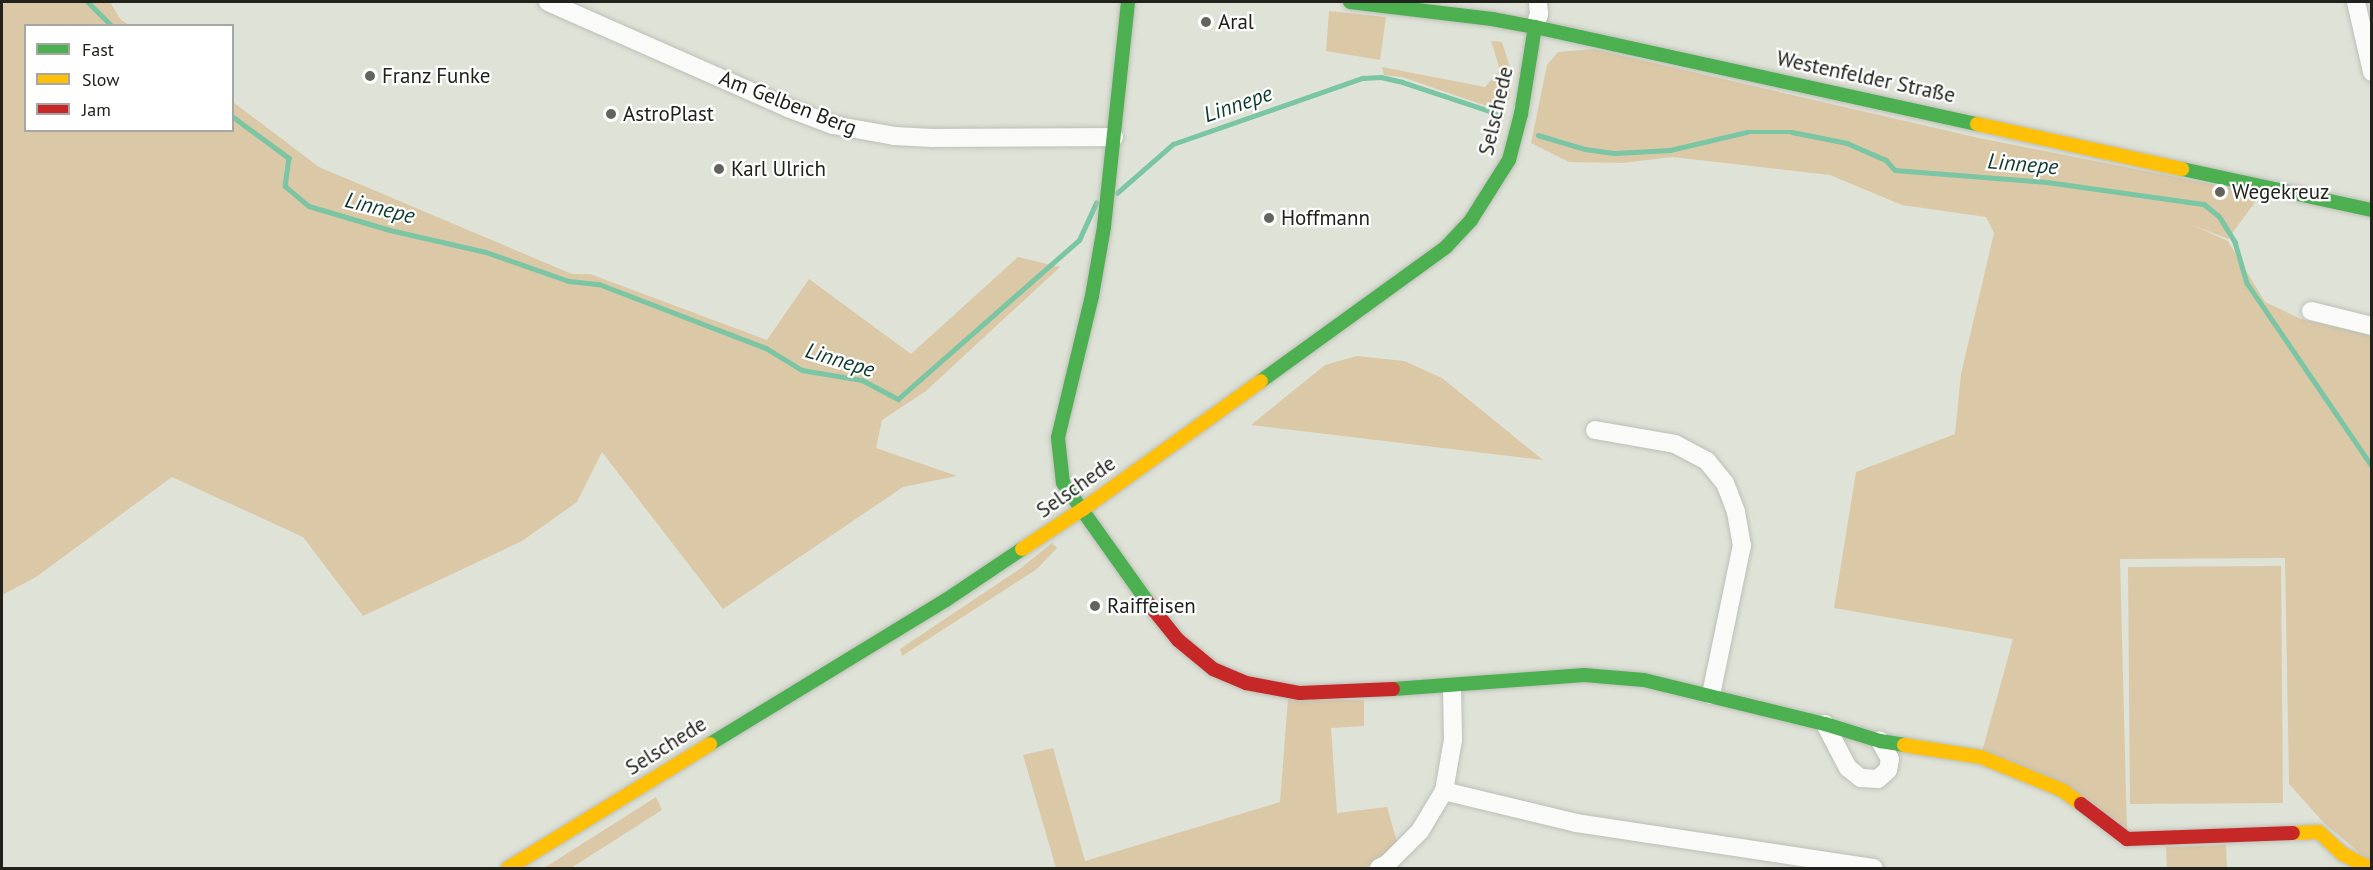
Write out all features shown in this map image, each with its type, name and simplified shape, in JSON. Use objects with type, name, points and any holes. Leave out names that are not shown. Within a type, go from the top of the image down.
[{"type":"street","name":"Am Gelben Berg","points":[[548,2],[788,108],[833,125],[894,136],[933,138],[1114,137]]},
{"type":"street","points":[[1128,2],[1105,219],[1092,296],[1058,438],[1063,483],[1149,604],[1178,640],[1213,669],[1246,683],[1300,693],[1452,687],[1584,675],[1644,680],[1826,724],[1880,741],[1981,757],[2062,790],[2127,839],[2319,832],[2343,854],[2369,868]]},
{"type":"street","name":"Westenfelder Straße","points":[[1350,2],[1482,17],[1535,27],[2372,210]]},
{"type":"street","points":[[1535,27],[1539,14],[1538,2]]},
{"type":"street","points":[[2356,2],[2372,72]]},
{"type":"street","name":"Selschede","points":[[508,868],[946,600],[1083,509],[1446,247],[1471,220],[1509,160],[1521,114],[1535,27]]},
{"type":"street","points":[[2311,311],[2372,326]]},
{"type":"street","points":[[1595,430],[1675,444],[1707,461],[1725,483],[1736,512],[1742,545],[1711,695]]},
{"type":"street","points":[[1379,868],[1387,864],[1419,831],[1444,791],[1453,740],[1452,687]]},
{"type":"street","points":[[1826,724],[1848,768],[1861,778],[1878,779],[1888,770],[1890,759],[1880,741]]},
{"type":"street","points":[[1444,791],[1576,823],[1874,868]]},
{"type":"shaded area","points":[[2,2],[110,2],[120,19],[128,24],[24,24],[24,132],[234,132],[234,103],[319,167],[572,274],[590,274],[767,340],[809,279],[911,354],[1018,257],[1060,267],[926,391],[882,420],[876,448],[957,476],[903,487],[723,609],[602,452],[577,502],[522,541],[363,616],[303,537],[172,477],[36,577],[2,595]]},
{"type":"shaded area","points":[[1329,11],[1386,17],[1380,60],[1326,51]]},
{"type":"shaded area","points":[[1491,41],[1502,42],[1510,67],[1510,96],[1504,112],[1402,77],[1384,75],[1382,67],[1485,87],[1500,70]]},
{"type":"shaded area","points":[[1593,49],[1979,138],[2261,194],[2228,239],[2190,224],[2228,241],[2265,302],[2301,319],[2371,335],[2371,862],[2325,824],[2289,784],[2285,558],[2120,559],[2127,832],[1982,752],[2013,639],[1834,608],[1856,472],[1955,434],[1961,374],[1994,233],[1986,217],[1902,205],[1830,175],[1672,157],[1622,163],[1569,162],[1531,143],[1547,65],[1558,52]]},
{"type":"shaded area","points":[[1357,356],[1404,361],[1442,378],[1543,460],[1251,425],[1325,365]]},
{"type":"shaded area","points":[[1052,543],[1057,548],[1037,569],[902,656],[900,649],[1021,568]]},
{"type":"shaded area","points":[[2281,566],[2283,803],[2130,804],[2128,567]]},
{"type":"shaded area","points":[[1288,699],[1364,700],[1364,726],[1331,728],[1337,813],[1387,807],[1397,842],[1380,862],[1363,868],[1056,868],[1023,755],[1053,748],[1085,861],[1280,802]]},
{"type":"shaded area","points":[[656,797],[662,810],[571,868],[544,868]]},
{"type":"shaded area","points":[[2226,845],[2227,868],[2167,868],[2166,847]]},
{"type":"waterway","name":"Linnepe","points":[[88,2],[110,24]]},
{"type":"waterway","name":"Linnepe","points":[[1117,193],[1173,144],[1363,78],[1381,77],[1402,82],[1502,115]]},
{"type":"waterway","name":"Linnepe","points":[[234,117],[289,158],[285,186],[309,206],[390,230],[486,252],[569,281],[599,284],[766,348],[802,370],[862,380],[898,399],[1079,240],[1096,203]]},
{"type":"waterway","name":"Linnepe","points":[[1538,135],[1585,149],[1615,153],[1670,150],[1747,132],[1792,132],[1847,143],[1886,160],[1895,170],[2047,182],[2204,204],[2219,216],[2235,242],[2247,283],[2372,466]]},
{"type":"traffic: fast","points":[[1128,2],[1104,227],[1092,296],[1058,438],[1063,483],[1149,604]]},
{"type":"traffic: fast","points":[[1350,2],[1492,19],[1535,27],[1977,124]]},
{"type":"traffic: fast","points":[[1261,381],[1446,247],[1471,220],[1509,160],[1521,114],[1535,27]]},
{"type":"traffic: fast","points":[[2182,169],[2372,210]]},
{"type":"traffic: fast","points":[[710,744],[946,600],[1022,549]]},
{"type":"traffic: fast","points":[[1393,689],[1584,675],[1644,680],[1825,724],[1880,741],[1904,745]]},
{"type":"traffic: slow","points":[[1977,124],[2182,169]]},
{"type":"traffic: slow","points":[[1022,549],[1083,509],[1261,381]]},
{"type":"traffic: slow","points":[[508,868],[710,744]]},
{"type":"traffic: slow","points":[[1904,745],[1981,757],[2062,790],[2081,804]]},
{"type":"traffic: slow","points":[[2293,833],[2319,832],[2343,854],[2369,868]]},
{"type":"traffic: jam","points":[[1149,604],[1178,640],[1213,669],[1246,683],[1300,693],[1393,689]]},
{"type":"traffic: jam","points":[[2081,804],[2127,839],[2293,833]]},
{"type":"place","name":"Aral","points":[[1206,22]]},
{"type":"place","name":"Franz Funke","points":[[370,76]]},
{"type":"place","name":"AstroPlast","points":[[611,114]]},
{"type":"place","name":"Karl Ulrich","points":[[719,169]]},
{"type":"place","name":"Wegekreuz","points":[[2220,192]]},
{"type":"place","name":"Hoffmann","points":[[1269,218]]},
{"type":"place","name":"Raiffeisen","points":[[1095,606]]}]
